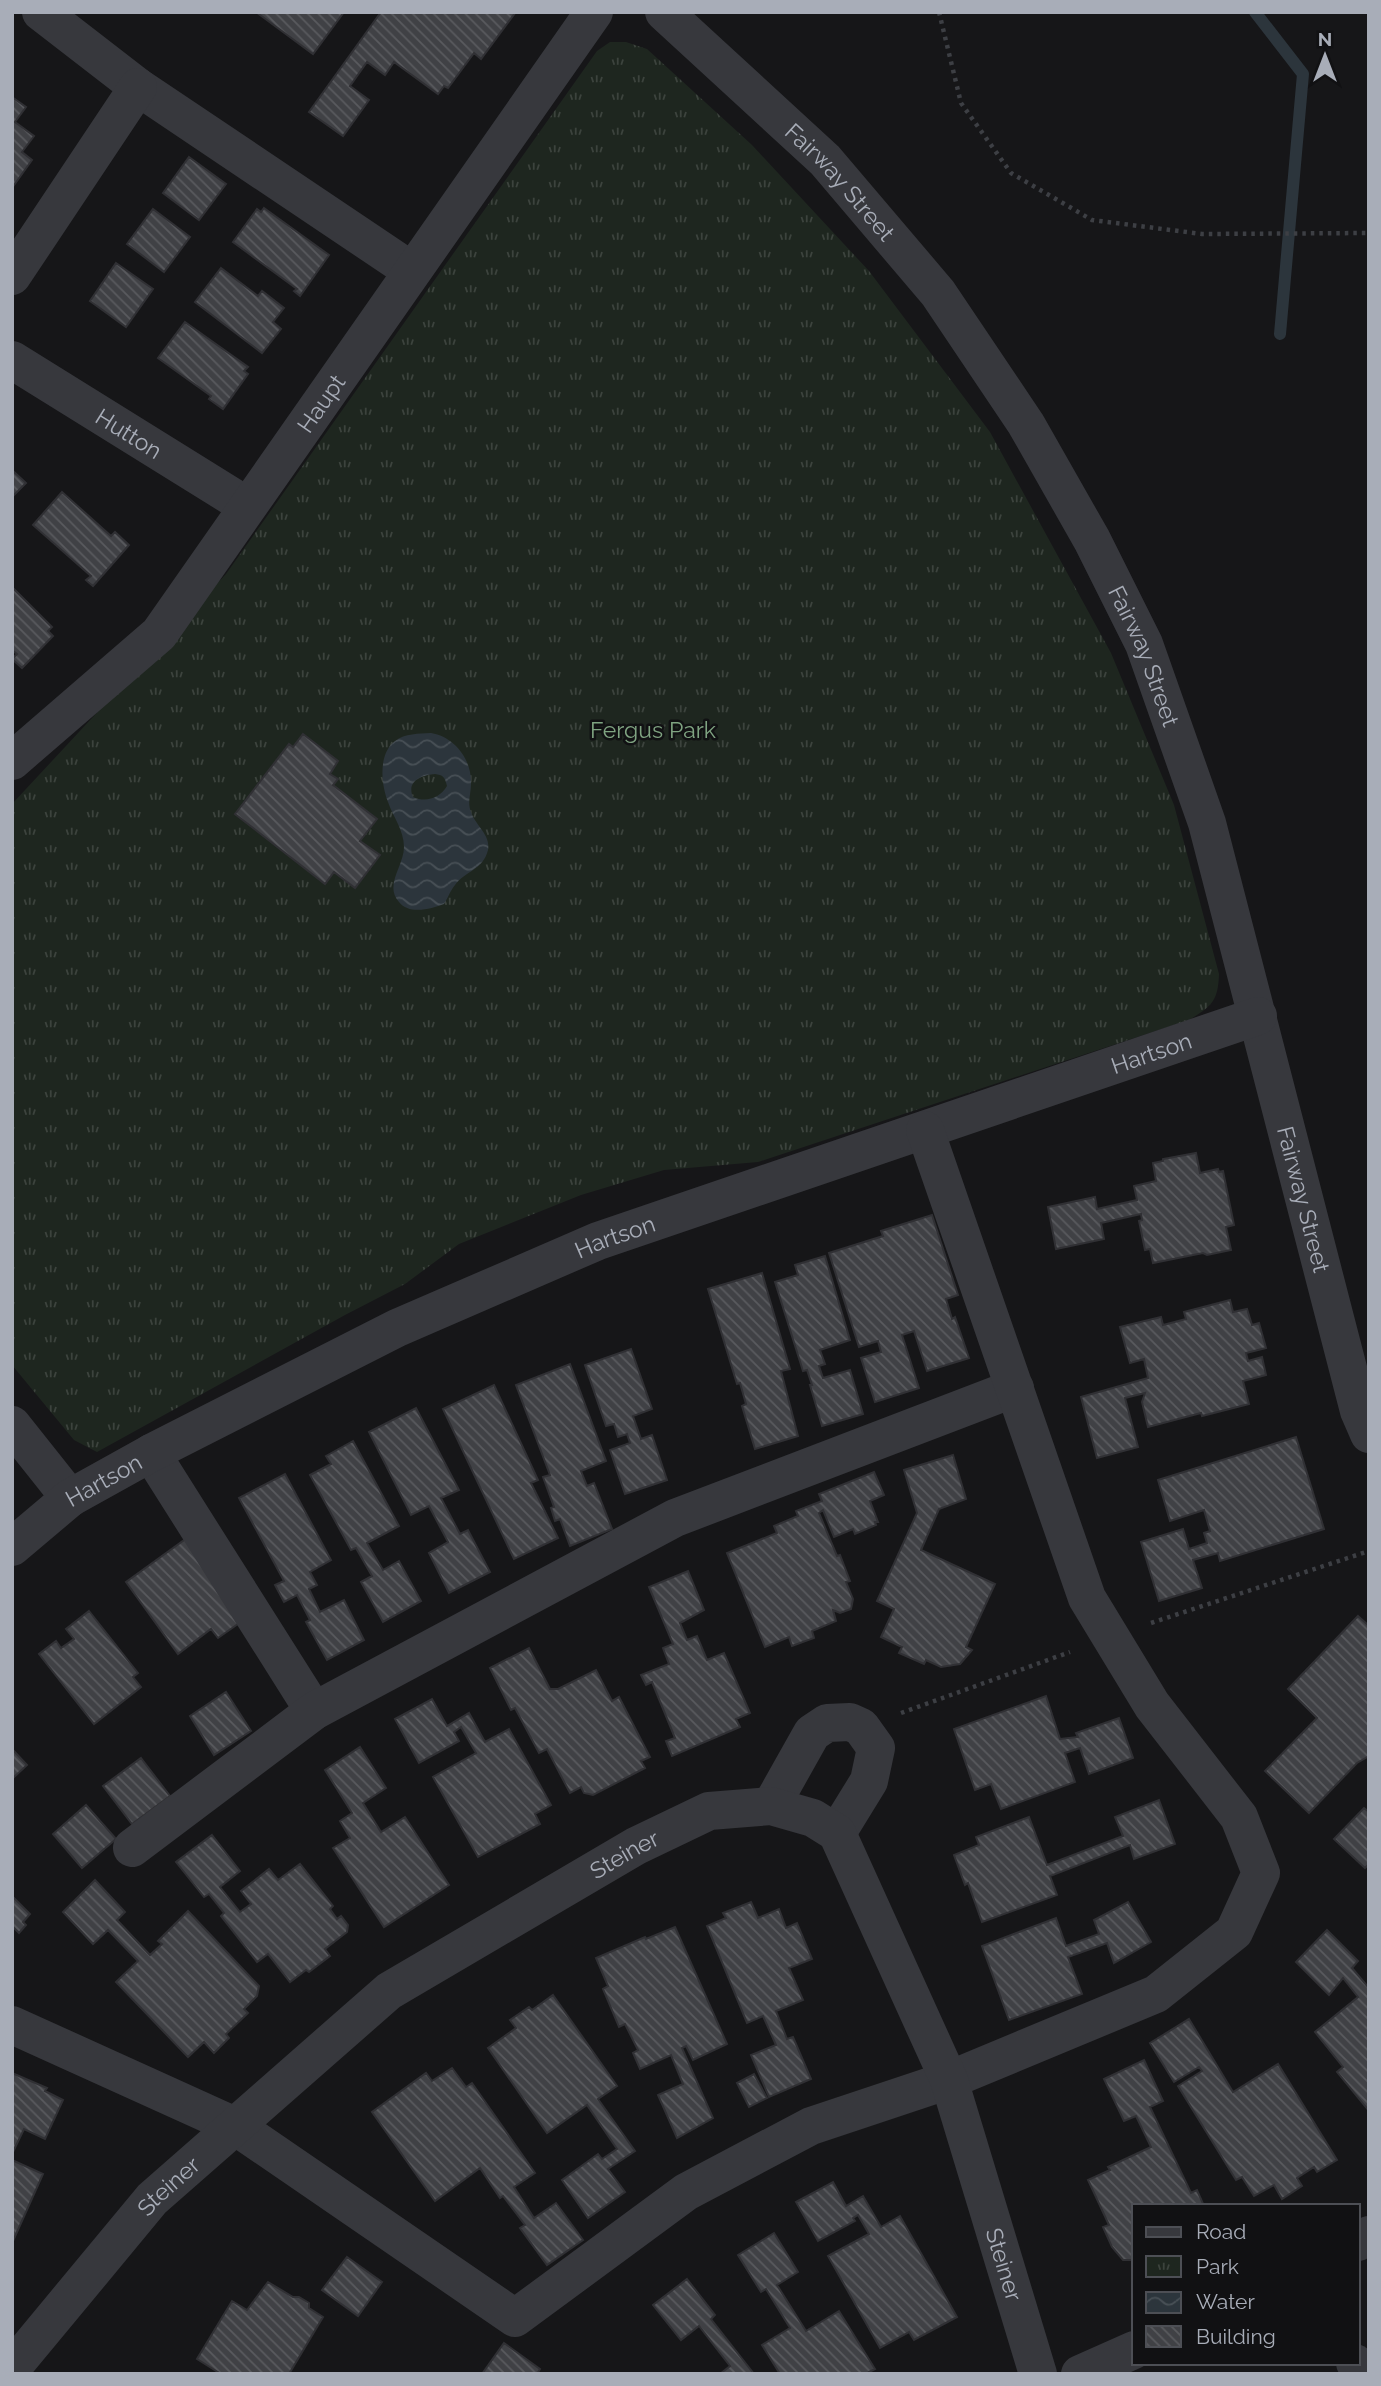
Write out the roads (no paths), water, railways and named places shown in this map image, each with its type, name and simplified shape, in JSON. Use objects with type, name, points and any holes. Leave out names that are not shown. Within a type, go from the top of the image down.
[{"type":"street","points":[[41,12],[138,87],[412,271]]},
{"type":"street","name":"Haupt","points":[[12,761],[159,634],[594,12]]},
{"type":"street","name":"Fairway Street","points":[[664,12],[825,160],[938,293],[1026,424],[1092,540],[1144,644],[1207,823],[1366,1417]]},
{"type":"street","points":[[12,276],[138,87]]},
{"type":"street","name":"Hutton","points":[[12,360],[247,506]]},
{"type":"street","name":"Hartson","points":[[12,1547],[71,1499],[150,1453],[397,1328],[598,1241],[1258,1016]]},
{"type":"street","points":[[12,2025],[235,2126],[515,2318],[687,2192],[811,2126],[949,2080],[1156,1994],[1234,1933],[1261,1873],[1239,1817],[1152,1705],[1087,1598],[925,1130]]},
{"type":"street","points":[[132,1848],[314,1711],[676,1518],[1015,1388]]},
{"type":"street","points":[[12,1425],[71,1499]]},
{"type":"street","points":[[150,1453],[314,1711]]},
{"type":"street","points":[[771,1806],[812,1733],[827,1723],[850,1723],[861,1727],[876,1748],[869,1781],[837,1833]]},
{"type":"street","name":"Steiner","points":[[17,2367],[152,2199],[389,1991],[636,1846],[709,1811],[771,1806],[813,1818],[837,1833],[949,2080],[1038,2374]]},
{"type":"street","points":[[1080,2374],[1132,2351]]},
{"type":"water","points":[[431,733],[448,739],[460,751],[469,766],[470,808],[485,835],[488,850],[482,862],[459,880],[444,904],[414,910],[399,902],[393,889],[404,841],[390,808],[382,770],[386,753],[395,741],[408,735]],"holes":[[[438,774],[443,777],[447,786],[441,794],[428,799],[413,797],[413,783],[425,776]]]},
{"type":"waterway","points":[[1255,12],[1303,74],[1280,334]]},
{"type":"park label","name":"Fergus Park","points":[[653,729]]}]
